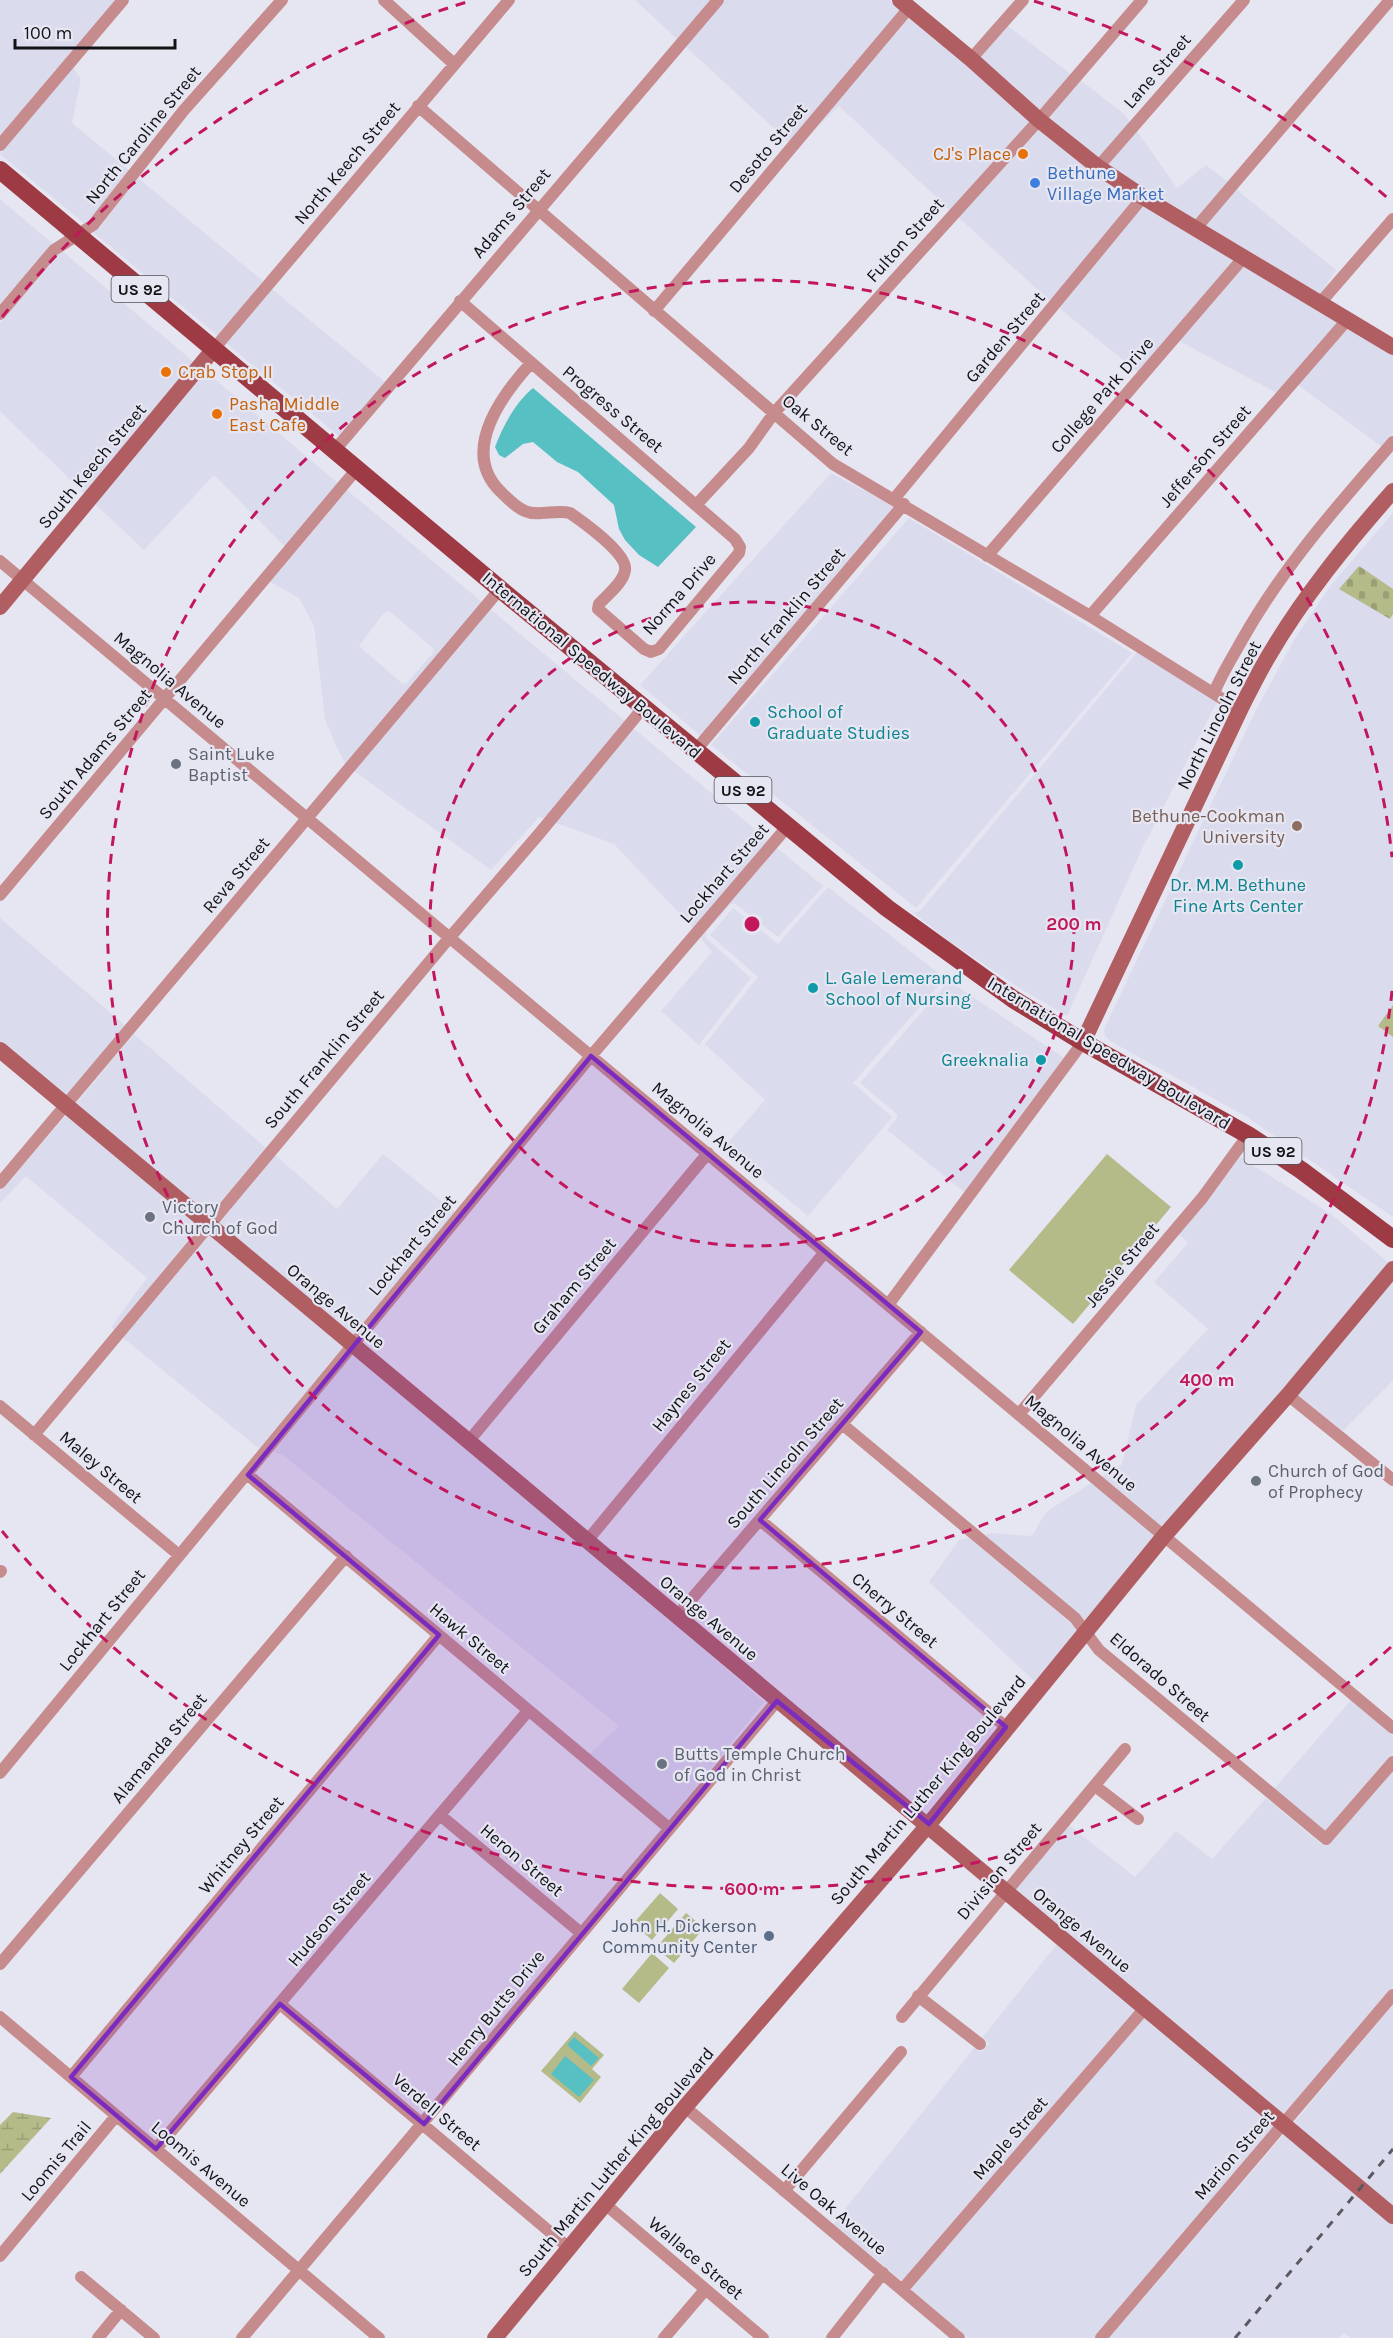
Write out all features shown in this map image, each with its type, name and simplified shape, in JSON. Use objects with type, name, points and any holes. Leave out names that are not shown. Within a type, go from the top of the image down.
[{"type":"main road","name":"International Speedway Boulevard","points":[[0,170],[643,708],[928,939],[1013,999],[1302,1170],[1393,1239]]},
{"type":"street","points":[[0,145],[123,0]]},
{"type":"street","name":"North Caroline Street","points":[[0,314],[54,250],[93,225],[184,110],[282,0]]},
{"type":"street","points":[[384,0],[454,64]]},
{"type":"street","name":"North Keech Street","points":[[213,350],[509,0]]},
{"type":"street","name":"Adams Street","points":[[334,451],[718,0]]},
{"type":"street","points":[[971,59],[1023,0]]},
{"type":"street","name":"Fulton Street","points":[[697,504],[748,448],[774,413],[1039,120],[1142,0]]},
{"type":"street","name":"Lane Street","points":[[1098,166],[1244,0]]},
{"type":"street","points":[[1196,228],[1390,0]]},
{"type":"street","points":[[905,4],[1039,120],[1098,166],[1143,197],[1393,347]]},
{"type":"street","name":"Desoto Street","points":[[654,311],[905,4]]},
{"type":"street","name":"Oak Street","points":[[418,106],[833,464],[1090,616],[1240,710]]},
{"type":"street","name":"Garden Street","points":[[899,501],[1143,197]]},
{"type":"street","points":[[1320,303],[1393,219]]},
{"type":"street","name":"College Park Drive","points":[[987,556],[1244,257]]},
{"type":"street","name":"Progress Street","points":[[460,301],[697,504],[735,539],[740,547]]},
{"type":"street","name":"Jefferson Street","points":[[1090,616],[1347,320]]},
{"type":"street","name":"South Keech Street","points":[[0,607],[213,350]]},
{"type":"street","name":"Norma Drive","points":[[531,363],[508,389],[490,420],[483,443],[487,475],[491,482],[523,511],[570,513],[624,560],[626,569],[622,577],[599,604],[598,609],[644,649],[651,652],[659,649],[738,553],[740,547]]},
{"type":"street","name":"North Lincoln Street","points":[[1214,693],[1260,608],[1289,567],[1393,442]]},
{"type":"street","name":"South Adams Street","points":[[0,895],[356,470]]},
{"type":"street","name":"North Lincoln Street","points":[[1083,1042],[1240,710],[1268,657],[1306,599],[1338,556],[1393,491]]},
{"type":"street","name":"North Franklin Street","points":[[695,751],[899,501]]},
{"type":"street","name":"Magnolia Avenue","points":[[0,561],[1393,1728]]},
{"type":"street","name":"Reva Street","points":[[0,1184],[500,589]]},
{"type":"street","name":"South Franklin Street","points":[[34,1435],[643,708]]},
{"type":"street","name":"Lockhart Street","points":[[0,1773],[178,1556],[248,1475],[591,1056],[787,827]]},
{"type":"street","points":[[888,1305],[1083,1042]]},
{"type":"street","name":"Orange Avenue","points":[[0,1050],[777,1701],[928,1824],[1393,2216]]},
{"type":"street","name":"Jessie Street","points":[[1018,1414],[1203,1197],[1248,1136]]},
{"type":"street","name":"Graham Street","points":[[468,1442],[708,1153]]},
{"type":"street","name":"Haynes Street","points":[[587,1542],[825,1252]]},
{"type":"street","name":"South Martin Luther King Boulevard","points":[[495,2338],[686,2108],[928,1824],[1164,1536],[1288,1395],[1393,1269]]},
{"type":"street","name":"South Lincoln Street","points":[[676,1616],[921,1332]]},
{"type":"street","points":[[1288,1395],[1393,1480]]},
{"type":"street","name":"Maley Street","points":[[0,1406],[178,1556]]},
{"type":"street","name":"Eldorado Street","points":[[842,1424],[1075,1618],[1099,1650],[1326,1839],[1393,1762]]},
{"type":"street","name":"Hawk Street","points":[[248,1475],[669,1828]]},
{"type":"street","name":"Cherry Street","points":[[760,1520],[1006,1727]]},
{"type":"street","name":"Alamanda Street","points":[[0,1964],[346,1556]]},
{"type":"street","name":"Whitney Street","points":[[71,2078],[439,1635]]},
{"type":"street","name":"Henry Butts Drive","points":[[242,2338],[777,1701]]},
{"type":"street","name":"Hudson Street","points":[[156,2149],[528,1711]]},
{"type":"street","name":"Division Street","points":[[902,2017],[1125,1749]]},
{"type":"street","points":[[1095,1785],[1138,1819]]},
{"type":"street","name":"Heron Street","points":[[440,1815],[581,1933]]},
{"type":"street","name":"Marion Street","points":[[1101,2338],[1393,1995]]},
{"type":"street","points":[[918,1996],[980,2044]]},
{"type":"street","name":"Verdell Street","points":[[280,2004],[569,2248]]},
{"type":"street","name":"Maple Street","points":[[902,2290],[1145,2008]]},
{"type":"street","name":"Loomis Avenue","points":[[0,2017],[379,2338]]},
{"type":"street","points":[[784,2191],[901,2052]]},
{"type":"street","name":"Live Oak Avenue","points":[[686,2108],[959,2338]]},
{"type":"street","name":"Loomis Trail","points":[[0,2256],[116,2116]]},
{"type":"street","name":"Wallace Street","points":[[606,2204],[763,2338]]},
{"type":"street","points":[[832,2338],[883,2273]]},
{"type":"street","points":[[81,2277],[154,2338]]},
{"type":"street","points":[[664,2338],[705,2290]]},
{"type":"street","points":[[98,2338],[121,2310]]},
{"type":"highlighted area","points":[[591,1056],[921,1332],[760,1520],[1006,1727],[929,1824],[777,1701],[424,2124],[280,2004],[156,2149],[71,2077],[439,1635],[248,1475]]},
{"type":"shaded area","points":[[0,0],[116,0],[0,136]]},
{"type":"shaded area","points":[[635,0],[711,0],[677,39]]},
{"type":"shaded area","points":[[725,0],[890,0],[901,9],[789,142],[685,46]]},
{"type":"shaded area","points":[[910,16],[1031,121],[950,210],[839,106],[812,132]]},
{"type":"shaded area","points":[[1008,26],[1071,74],[1039,111],[979,58]]},
{"type":"shaded area","points":[[73,68],[81,79],[72,123],[130,171],[85,224],[0,154]]},
{"type":"shaded area","points":[[1080,80],[1122,112],[1130,122],[1097,159],[1047,119]]},
{"type":"shaded area","points":[[1039,128],[1135,199],[1050,301],[958,217]]},
{"type":"shaded area","points":[[1137,131],[1177,188],[1206,165],[1228,182],[1195,221],[1106,165]]},
{"type":"shaded area","points":[[138,178],[263,281],[218,336],[93,232]]},
{"type":"shaded area","points":[[1236,189],[1336,270],[1319,296],[1205,226]]},
{"type":"shaded area","points":[[0,199],[53,244],[0,306]]},
{"type":"shaded area","points":[[1144,205],[1235,259],[1138,372],[1059,308]]},
{"type":"shaded area","points":[[62,251],[195,363],[86,495],[0,411],[0,323]]},
{"type":"shaded area","points":[[1245,265],[1339,321],[1277,393],[1179,341]]},
{"type":"shaded area","points":[[272,289],[385,382],[339,436],[226,343]]},
{"type":"shaded area","points":[[1349,327],[1393,354],[1393,433],[1382,447],[1298,385]]},
{"type":"shaded area","points":[[204,370],[338,483],[285,547],[214,475],[144,550],[94,503]]},
{"type":"shaded area","points":[[831,473],[894,506],[701,736],[640,685]]},
{"type":"shaded area","points":[[347,490],[482,602],[346,764],[325,719],[314,626],[299,598],[270,582]],"holes":[[[389,611],[434,649],[406,684],[359,646],[384,613]]]},
{"type":"shaded area","name":"Bethune-Cookman University","points":[[1393,513],[1393,1217],[1247,1117],[1110,1041],[1105,1036],[1104,1029],[1255,712],[1295,638],[1331,585]]},
{"type":"shaded area","points":[[909,518],[1132,653],[916,908],[711,745]]},
{"type":"shaded area","points":[[490,609],[625,721],[545,819],[539,817],[491,870],[354,771]]},
{"type":"shaded area","points":[[1137,652],[1217,702],[1142,849],[1067,1016],[1024,991],[949,941],[913,913],[920,911]]},
{"type":"shaded area","points":[[633,728],[768,840],[693,928],[614,844],[556,823]]},
{"type":"shaded area","points":[[777,848],[823,886],[778,937],[734,903],[706,932],[706,938],[751,978],[700,1046],[661,1011],[712,952],[700,937]]},
{"type":"shaded area","points":[[828,887],[945,978],[853,1083],[892,1117],[808,1216],[724,1147],[765,1100],[705,1044],[758,977],[710,935],[733,908],[778,944]]},
{"type":"shaded area","points":[[0,918],[126,1026],[66,1097],[0,1042]]},
{"type":"shaded area","points":[[949,981],[1064,1058],[964,1192],[887,1130],[897,1118],[897,1114],[860,1083]]},
{"type":"shaded area","points":[[134,1034],[266,1148],[208,1216],[75,1105]]},
{"type":"shaded area","points":[[67,1114],[200,1226],[114,1330],[111,1327],[147,1278],[26,1176],[0,1203],[0,1192]]},
{"type":"shaded area","points":[[383,1154],[455,1212],[352,1337],[217,1224],[275,1155],[337,1209]]},
{"type":"shaded area","points":[[1240,1157],[1331,1214],[1390,1264],[1164,1528],[1102,1476],[1122,1464],[1136,1405],[1208,1329],[1154,1282],[1188,1243],[1179,1234]]},
{"type":"shaded area","points":[[209,1233],[344,1346],[262,1449],[122,1337]]},
{"type":"shaded area","points":[[1393,1278],[1393,1381],[1343,1431],[1297,1394]]},
{"type":"shaded area","points":[[353,1354],[643,1596],[764,1702],[669,1820],[590,1754],[619,1726],[283,1455],[273,1452]]},
{"type":"shaded area","points":[[1091,1483],[1156,1537],[1085,1622],[984,1535],[991,1533],[1032,1536],[1046,1512]]},
{"type":"shaded area","points":[[969,1538],[1070,1622],[1077,1632],[1036,1683],[929,1582],[959,1540]]},
{"type":"shaded area","points":[[1351,1700],[1393,1736],[1393,1753],[1325,1831],[1274,1789]]},
{"type":"shaded area","points":[[1393,1770],[1393,1986],[1284,2117],[1013,1890],[1069,1825],[1135,1877],[1176,1831],[1212,1859],[1266,1798],[1321,1844],[1330,1843]]},
{"type":"shaded area","points":[[1057,1944],[1136,2009],[902,2281],[833,2224],[975,2047],[981,2052],[989,2043],[982,2038]]},
{"type":"shaded area","points":[[1393,2004],[1393,2208],[1293,2124]]},
{"type":"shaded area","points":[[1145,2016],[1276,2126],[1094,2338],[968,2338],[911,2289]]},
{"type":"shaded area","points":[[1285,2133],[1393,2224],[1393,2338],[1351,2338],[1344,2333],[1338,2338],[1109,2338]]},
{"type":"green space","points":[[1359,566],[1393,589],[1393,614],[1390,619],[1339,589]]},
{"type":"green space","points":[[1393,1005],[1393,1037],[1378,1026]]},
{"type":"green space","points":[[1107,1154],[1171,1207],[1073,1324],[1009,1270]]},
{"type":"green space","points":[[660,1893],[678,1909],[652,1940],[633,1924]]},
{"type":"green space","points":[[686,1913],[704,1928],[674,1963],[656,1948]]},
{"type":"green space","points":[[652,1953],[669,1968],[639,2003],[622,1989]]},
{"type":"green space","points":[[575,2031],[604,2055],[592,2069],[601,2077],[580,2103],[541,2071]]},
{"type":"green space","points":[[13,2112],[51,2118],[0,2174],[0,2125]]},
{"type":"water","points":[[533,388],[696,527],[658,567],[639,555],[625,540],[619,529],[614,505],[578,472],[557,462],[533,442],[523,444],[505,458],[499,455],[495,447],[506,423],[515,408]]},
{"type":"water","points":[[574,2037],[599,2058],[591,2066],[567,2045]]},
{"type":"water","points":[[565,2056],[594,2080],[579,2097],[551,2074]]},
{"type":"railway","points":[[1235,2338],[1393,2149]]},
{"type":"place","name":"CJ's Place","points":[[1023,154]]},
{"type":"place","name":"Bethune Village Market","points":[[1035,183]]},
{"type":"place","name":"Crab Stop II","points":[[166,372]]},
{"type":"place","name":"Pasha Middle East Cafe","points":[[217,414]]},
{"type":"place","name":"School of Graduate Studies","points":[[755,722]]},
{"type":"place","name":"Saint Luke Baptist","points":[[176,764]]},
{"type":"place","name":"Bethune-Cookman University","points":[[1297,826]]},
{"type":"place","name":"Dr. M.M. Bethune Fine Arts Center","points":[[1238,865]]},
{"type":"place","name":"L. Gale Lemerand School of Nursing","points":[[813,988]]},
{"type":"place","name":"Greeknalia","points":[[1041,1060]]},
{"type":"place","name":"Victory Church of God","points":[[150,1217]]},
{"type":"place","name":"Church of God of Prophecy","points":[[1256,1481]]},
{"type":"place","name":"Butts Temple Church of God in Christ","points":[[662,1764]]},
{"type":"place","name":"John H. Dickerson Community Center","points":[[769,1936]]}]
